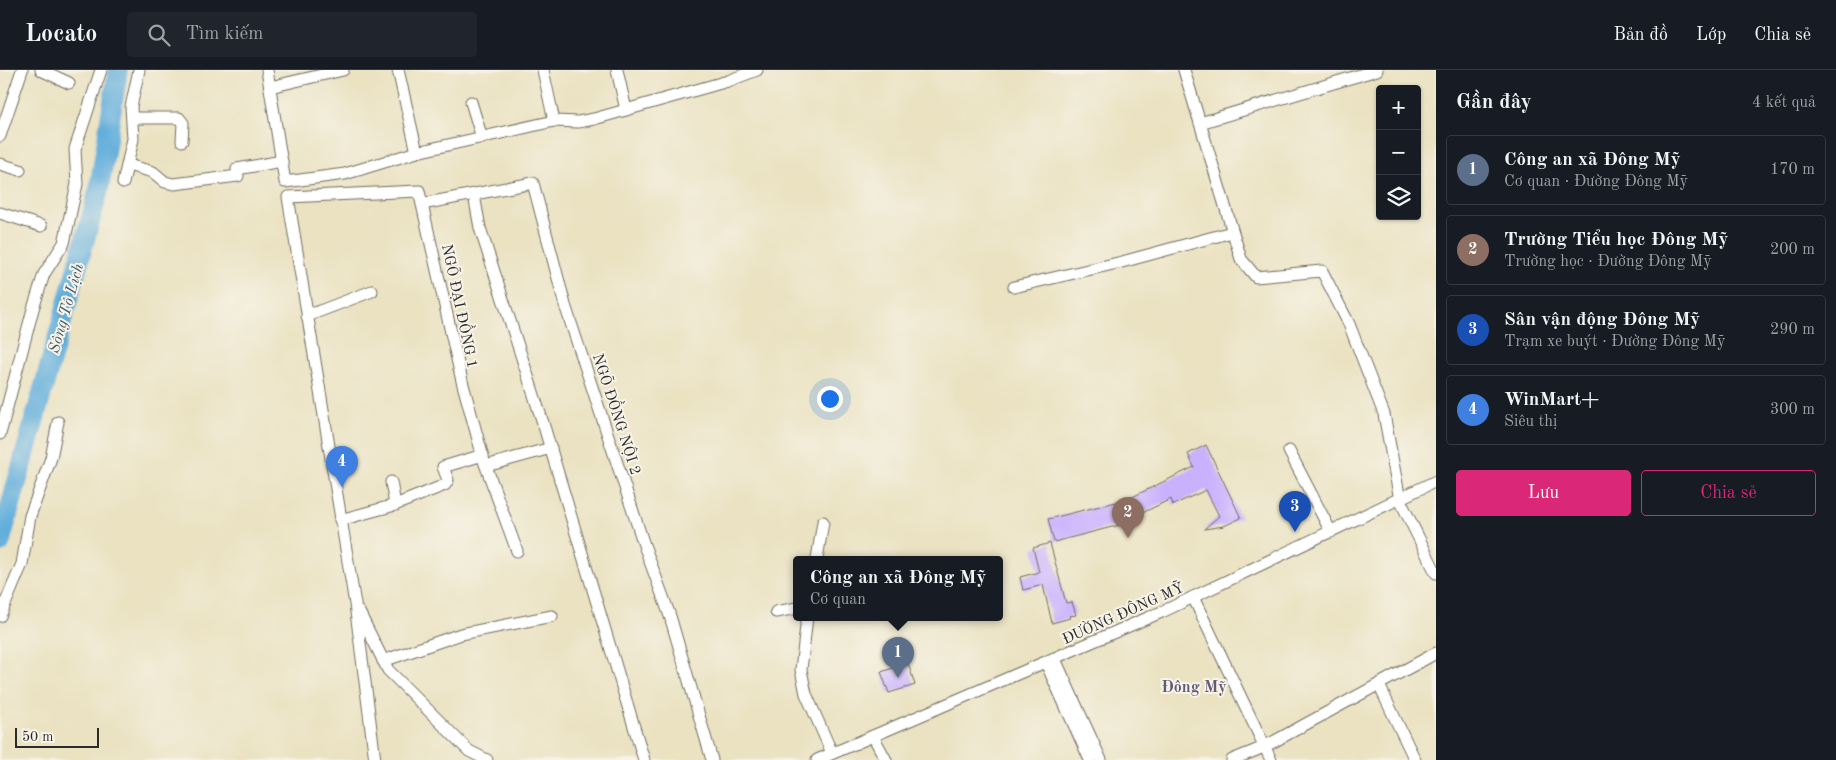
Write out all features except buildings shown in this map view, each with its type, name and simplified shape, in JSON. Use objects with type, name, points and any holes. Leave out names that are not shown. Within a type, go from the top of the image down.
[{"type":"street","points":[[0,136],[22,70]]},
{"type":"street","points":[[41,70],[69,83]]},
{"type":"street","points":[[0,431],[44,274],[64,244],[77,184],[75,150],[101,70]]},
{"type":"street","points":[[123,183],[133,139],[131,107],[139,70]]},
{"type":"street","points":[[267,70],[285,182],[345,174],[417,152],[554,120],[578,122],[626,110],[757,70]]},
{"type":"street","points":[[270,87],[343,70]]},
{"type":"street","points":[[398,70],[417,152]]},
{"type":"street","points":[[543,70],[554,120]]},
{"type":"street","points":[[617,70],[626,110]]},
{"type":"street","points":[[1184,70],[1241,259],[1256,277],[1322,271],[1350,324],[1384,414],[1400,500],[1436,573]]},
{"type":"street","points":[[1200,123],[1377,70]]},
{"type":"street","points":[[471,102],[482,138]]},
{"type":"street","points":[[132,118],[179,118],[182,123],[182,141]]},
{"type":"street","points":[[128,165],[152,172],[165,182],[174,184],[238,176],[237,169],[282,161]]},
{"type":"street","points":[[0,164],[20,170]]},
{"type":"street","name":"NGÕ ĐỒNG NỘI 2","points":[[422,204],[533,183],[565,305],[644,546],[670,616],[712,760]]},
{"type":"street","points":[[375,760],[355,604],[288,197],[419,191],[422,204]]},
{"type":"street","points":[[474,195],[480,228],[551,448],[644,760]]},
{"type":"street","name":"NGÕ ĐẠI ĐỒNG 1","points":[[422,204],[439,274],[444,311],[485,461],[516,551]]},
{"type":"street","points":[[0,213],[41,226]]},
{"type":"street","points":[[1014,287],[1112,264],[1232,232]]},
{"type":"street","points":[[307,316],[372,291]]},
{"type":"street","points":[[0,616],[22,564],[30,516],[50,458],[58,422]]},
{"type":"street","points":[[340,520],[395,505],[446,485],[448,480],[443,467],[551,448]]},
{"type":"street","points":[[1289,451],[1331,532]]},
{"type":"street","name":"ĐƯỜNG ĐÔNG MỸ","points":[[817,760],[1051,661],[1193,598],[1400,500],[1436,481]]},
{"type":"street","points":[[391,482],[395,505]]},
{"type":"street","points":[[818,556],[824,522]]},
{"type":"street","points":[[1193,598],[1271,760]]},
{"type":"street","points":[[355,604],[388,670],[469,755],[487,760]]},
{"type":"street","points":[[776,612],[793,609]]},
{"type":"street","points":[[383,661],[461,634],[552,616]]},
{"type":"street","points":[[807,621],[801,670],[806,694],[832,753]]},
{"type":"street","points":[[1232,760],[1264,747],[1436,653]]},
{"type":"street","points":[[1051,661],[1090,760]]},
{"type":"street","points":[[1051,661],[1101,760]]},
{"type":"street","points":[[1379,685],[1415,760]]},
{"type":"street","points":[[873,736],[886,760]]},
{"type":"waterway","name":"Sông Tô Lịch","points":[[0,543],[99,189],[118,70]]},
{"type":"place","name":"WinMart+","points":[[342,487]]},
{"type":"place","name":"Sân vận động Đông Mỹ","points":[[1295,532]]},
{"type":"place","name":"Trường Tiểu học Đông Mỹ","points":[[1128,538]]},
{"type":"place","name":"Công an xã Đông Mỹ","points":[[898,678]]},
{"type":"district","name":"Đông Mỹ","points":[[1194,686]]}]
